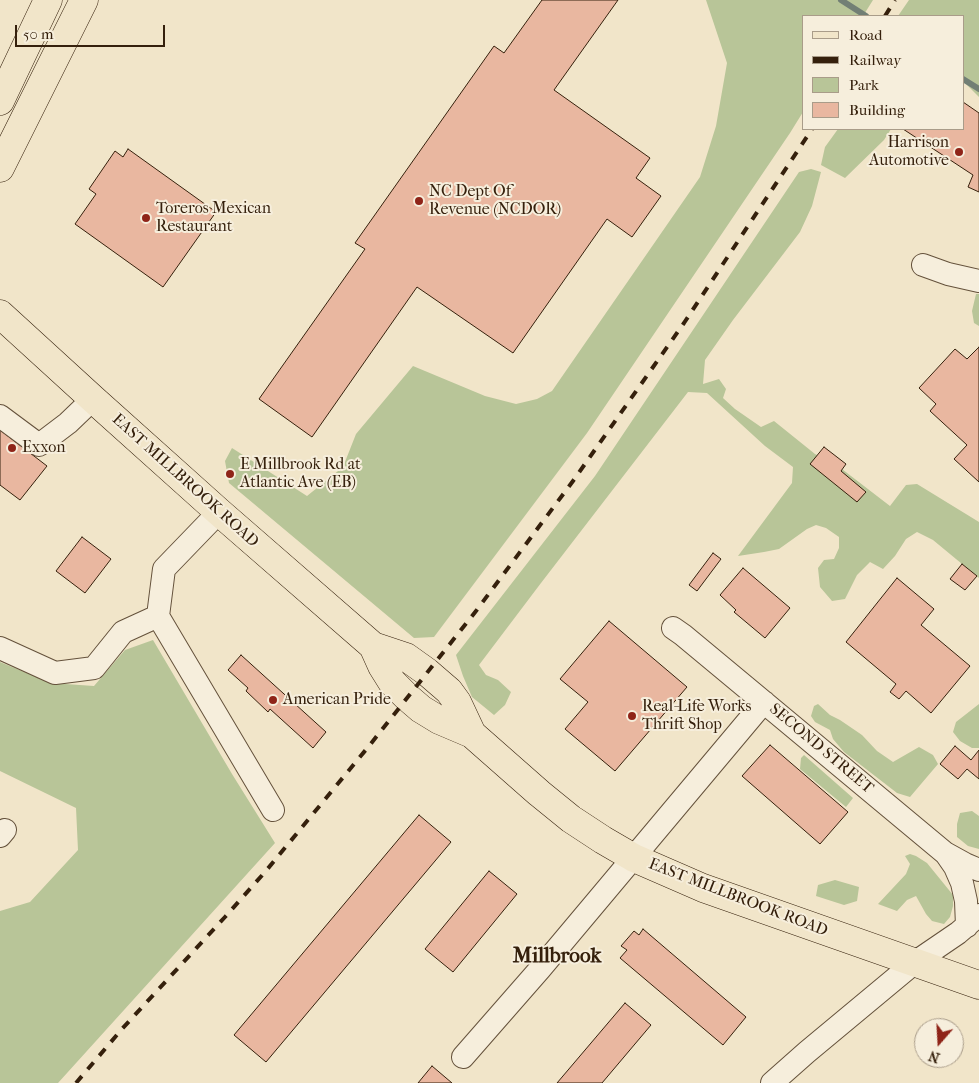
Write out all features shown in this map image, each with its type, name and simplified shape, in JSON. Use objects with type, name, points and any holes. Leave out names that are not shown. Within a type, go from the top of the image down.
[{"type":"main road","points":[[0,102],[48,0]]},
{"type":"main road","points":[[0,168],[84,0]]},
{"type":"main road","name":"EAST MILLBROOK ROAD","points":[[0,314],[219,512],[373,646],[392,682],[407,698],[439,720],[472,734],[571,819],[634,858],[703,888],[979,985]]},
{"type":"street","points":[[923,265],[948,274],[979,281]]},
{"type":"street","points":[[0,416],[40,445],[68,423],[93,399]]},
{"type":"street","points":[[219,512],[164,569],[158,616],[273,810]]},
{"type":"street","points":[[0,648],[54,673],[94,668],[123,632],[158,616]]},
{"type":"street","name":"SECOND STREET","points":[[673,628],[683,634],[945,853],[979,870]]},
{"type":"street","points":[[464,1057],[764,702]]},
{"type":"street","name":"SECOND STREET","points":[[945,853],[955,867],[962,883],[973,921]]},
{"type":"street","points":[[772,1083],[914,963],[973,921]]},
{"type":"green space","points":[[706,0],[873,0],[864,15],[802,15],[802,114],[790,133],[587,433],[434,637],[414,638],[229,483],[225,461],[232,448],[307,496],[343,467],[356,434],[413,366],[485,396],[516,404],[537,399],[552,391],[700,177],[716,126],[727,63]]},
{"type":"green space","points":[[909,0],[979,0],[979,97],[964,82],[964,15],[899,15]]},
{"type":"green space","points":[[837,130],[890,130],[884,140],[845,178],[821,165],[825,147]]},
{"type":"green space","points":[[811,169],[821,172],[812,206],[800,232],[705,360],[703,384],[719,379],[726,389],[723,398],[735,409],[761,427],[774,421],[815,454],[838,466],[890,506],[906,485],[917,484],[979,522],[979,578],[933,540],[917,532],[906,539],[895,556],[883,569],[870,562],[857,575],[845,599],[832,601],[820,587],[818,568],[824,560],[834,559],[839,548],[839,537],[826,528],[816,525],[807,529],[779,549],[738,556],[792,483],[793,467],[765,446],[707,393],[688,392],[479,665],[486,675],[498,680],[511,692],[505,705],[494,715],[472,697],[456,655],[595,476],[799,172]]},
{"type":"green space","points":[[976,294],[979,294],[979,326],[974,323],[972,311]]},
{"type":"green space","points":[[153,640],[275,843],[58,1083],[0,1083],[0,911],[30,902],[78,850],[76,808],[0,771],[0,662],[51,683],[94,686],[125,650]]},
{"type":"green space","points":[[818,704],[830,715],[862,735],[877,751],[893,762],[919,747],[933,755],[938,764],[910,797],[897,793],[844,752],[833,739],[830,730],[815,722],[811,716],[814,706]]},
{"type":"green space","points":[[979,704],[979,748],[972,748],[960,741],[953,732],[956,722]]},
{"type":"green space","points":[[804,755],[853,798],[846,807],[800,769],[801,758]]},
{"type":"green space","points":[[972,811],[979,816],[979,849],[968,846],[957,837],[957,824],[960,813]]},
{"type":"green space","points":[[910,854],[927,863],[953,895],[950,917],[944,924],[932,921],[916,896],[907,900],[897,911],[878,904],[906,874],[910,864],[905,856]]},
{"type":"green space","points":[[835,880],[859,887],[857,901],[844,905],[816,896],[818,885]]},
{"type":"building","points":[[542,0],[618,0],[554,90],[650,158],[636,178],[661,196],[632,237],[607,219],[513,353],[417,287],[312,437],[259,399],[365,249],[355,243],[494,46],[504,53]]},
{"type":"building","name":"Harrison Automotive","points":[[964,103],[979,113],[979,192],[968,187],[973,175],[905,130],[964,130]]},
{"type":"building","name":"Toreros Mexican Restaurant","points":[[128,149],[216,212],[163,287],[75,224],[96,194],[89,189],[115,151],[123,157]]},
{"type":"building","points":[[979,347],[979,482],[954,459],[967,445],[930,411],[936,404],[919,388],[955,349],[967,359]]},
{"type":"building","name":"Exxon","points":[[0,430],[47,466],[20,500],[0,485]]},
{"type":"building","points":[[824,447],[846,464],[841,471],[866,492],[857,502],[810,464]]},
{"type":"building","points":[[82,537],[111,559],[85,593],[56,571]]},
{"type":"building","points":[[713,553],[721,559],[697,591],[689,585]]},
{"type":"building","points":[[962,564],[977,576],[965,590],[950,579]]},
{"type":"building","points":[[743,568],[790,608],[765,638],[734,612],[736,610],[720,595]]},
{"type":"building","points":[[897,578],[934,609],[921,625],[970,666],[931,713],[906,691],[899,699],[890,692],[896,684],[846,642]]},
{"type":"building","points":[[609,621],[687,687],[615,771],[565,729],[588,702],[560,679]]},
{"type":"building","name":"American Pride","points":[[241,655],[326,732],[313,748],[270,709],[268,712],[246,691],[248,688],[228,670]]},
{"type":"building","points":[[770,745],[848,812],[820,844],[742,776]]},
{"type":"building","points":[[955,746],[971,760],[979,750],[979,779],[967,769],[958,779],[940,764]]},
{"type":"building","points":[[419,815],[451,842],[266,1062],[234,1035]]},
{"type":"building","points":[[489,871],[517,894],[453,972],[425,949]]},
{"type":"building","points":[[643,929],[746,1017],[723,1045],[620,958],[627,950],[621,946],[634,931],[639,935]]},
{"type":"building","points":[[625,1003],[651,1025],[602,1083],[557,1083]]},
{"type":"building","points":[[432,1066],[452,1083],[418,1083]]},
{"type":"waterway","points":[[841,0],[864,15]]},
{"type":"waterway","points":[[964,80],[979,89]]},
{"type":"railway","points":[[886,15],[895,0]]},
{"type":"railway","points":[[76,1083],[122,1029],[265,872],[369,746],[476,611],[573,481],[684,323],[811,130]]},
{"type":"place","name":"Harrison Automotive","points":[[959,152]]},
{"type":"place","name":"NC Dept Of Revenue (NCDOR)","points":[[419,201]]},
{"type":"place","name":"Toreros Mexican Restaurant","points":[[146,218]]},
{"type":"place","name":"Exxon","points":[[12,448]]},
{"type":"place","name":"E Millbrook Rd at Atlantic Ave (EB)","points":[[230,474]]},
{"type":"place","name":"American Pride","points":[[273,700]]},
{"type":"place","name":"Real-Life Works Thrift Shop","points":[[632,716]]},
{"type":"district","name":"Millbrook","points":[[557,957]]}]
